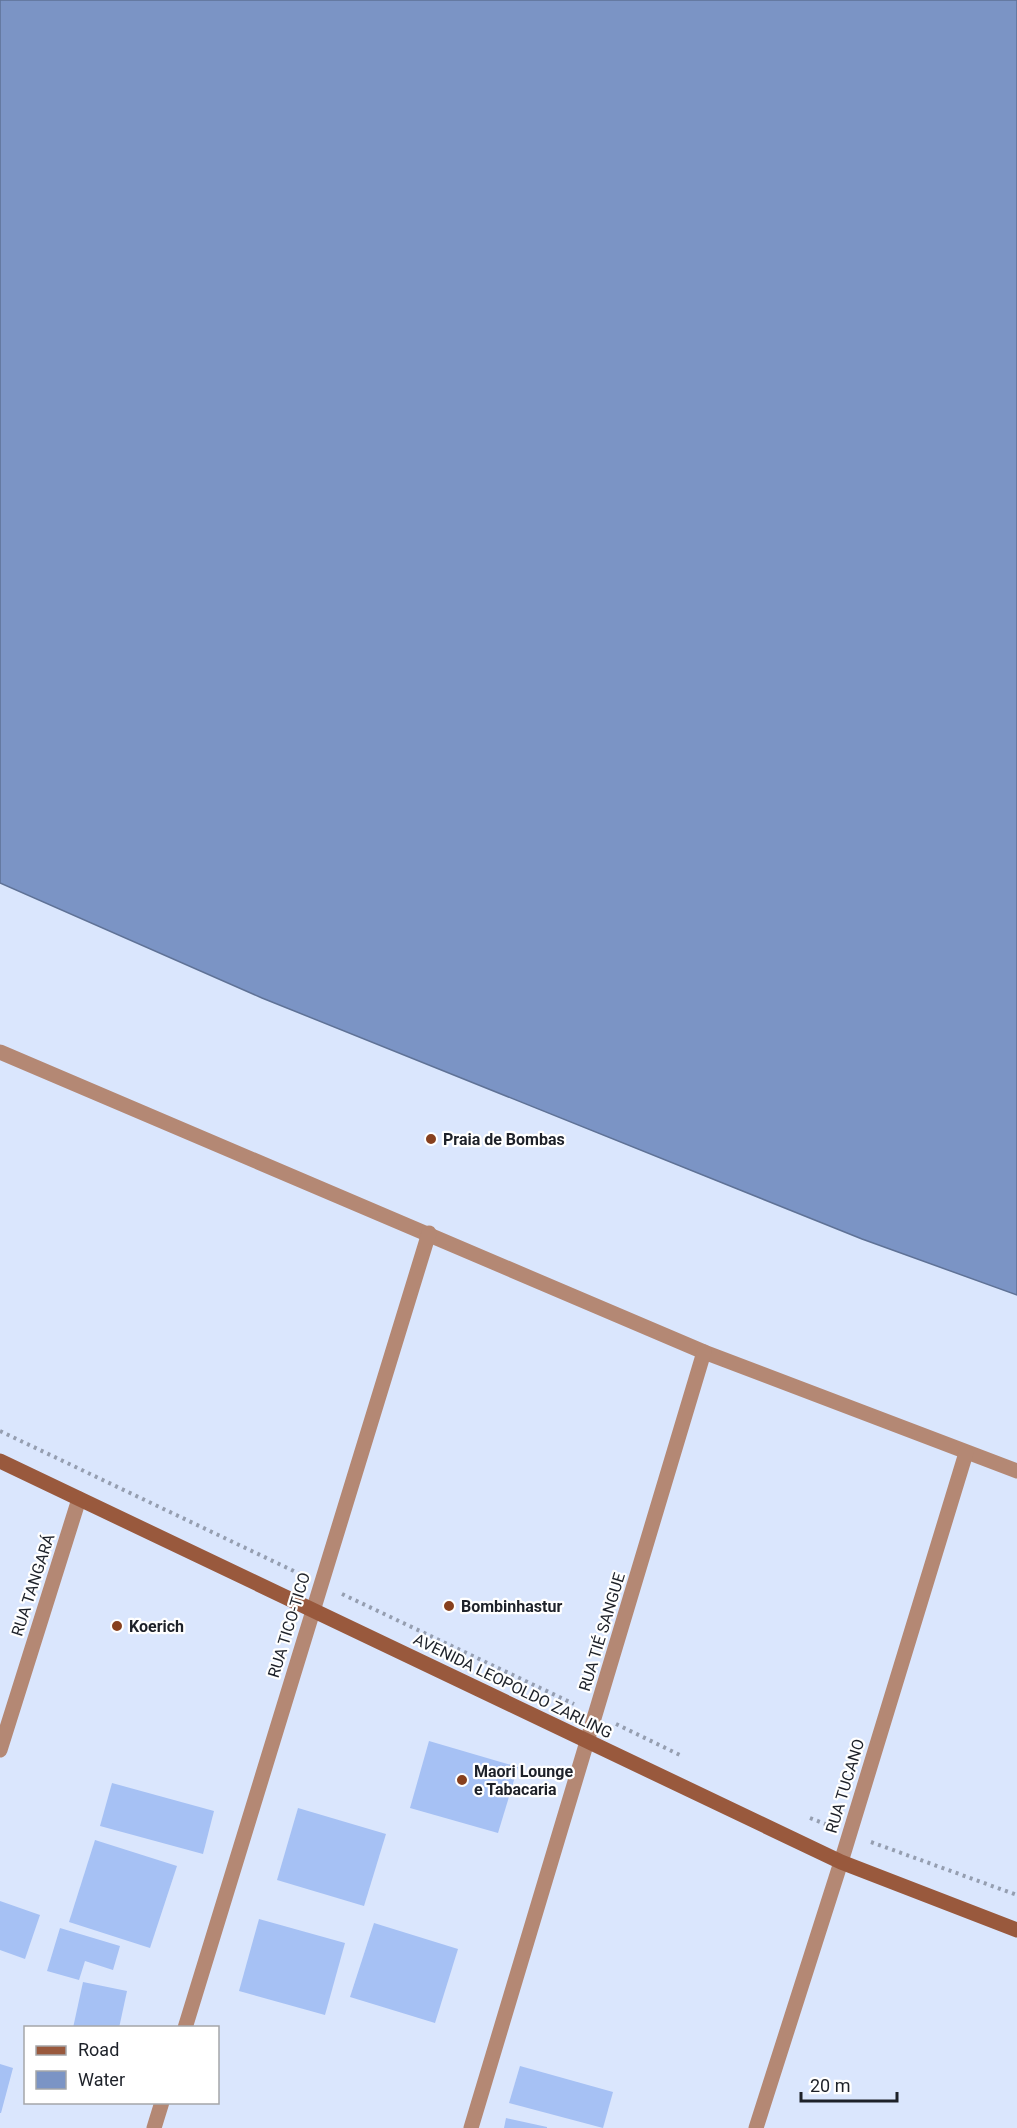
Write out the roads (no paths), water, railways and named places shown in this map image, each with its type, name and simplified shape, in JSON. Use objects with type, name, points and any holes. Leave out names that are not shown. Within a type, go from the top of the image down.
[{"type":"main road","name":"AVENIDA LEOPOLDO ZARLING","points":[[0,1461],[841,1862],[1017,1930]]},
{"type":"street","points":[[0,1052],[704,1352],[1017,1471]]},
{"type":"street","name":"RUA TICO-TICO","points":[[186,2026],[429,1233]]},
{"type":"street","name":"RUA TIÉ SANGUE","points":[[471,2128],[704,1352]]},
{"type":"street","name":"RUA TUCANO","points":[[756,2128],[841,1862],[966,1453]]},
{"type":"street","name":"RUA TANGARÁ","points":[[0,1750],[80,1499]]},
{"type":"street","points":[[154,2128],[162,2104]]},
{"type":"water","points":[[0,0],[1017,0],[1017,1295],[862,1239],[262,998],[0,883]]},
{"type":"place","name":"Praia de Bombas","points":[[431,1139]]},
{"type":"place","name":"Bombinhastur","points":[[449,1606]]},
{"type":"place","name":"Koerich","points":[[117,1626]]},
{"type":"place","name":"Maori Lounge e Tabacaria","points":[[462,1780]]}]
